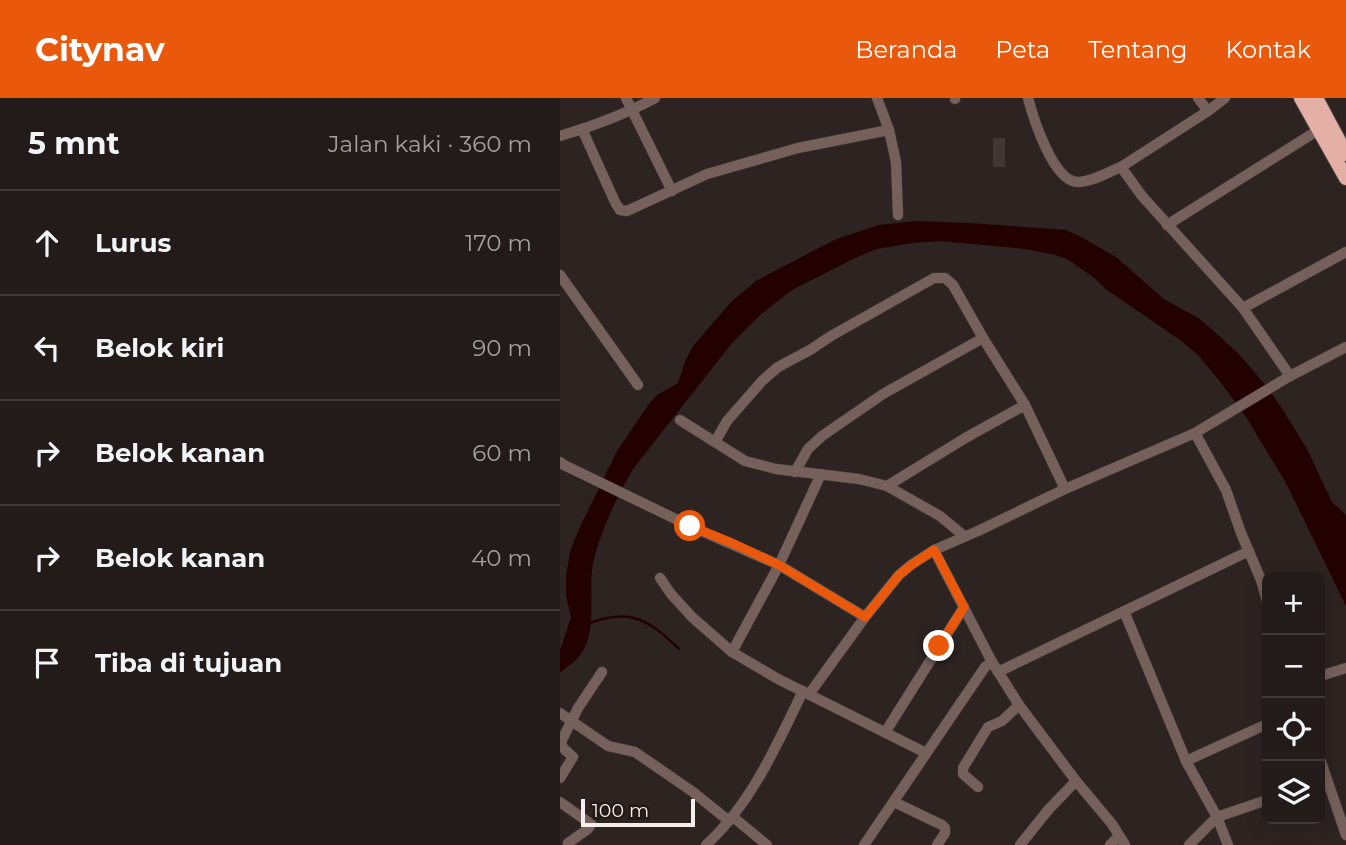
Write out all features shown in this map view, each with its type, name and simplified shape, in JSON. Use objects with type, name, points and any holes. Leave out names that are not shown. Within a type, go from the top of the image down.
[{"type":"highway","points":[[1301,98],[1346,177]]},
{"type":"highway","points":[[1316,98],[1346,154]]},
{"type":"street","points":[[626,98],[672,191]]},
{"type":"street","points":[[560,136],[631,110],[654,98]]},
{"type":"street","points":[[877,98],[889,130],[896,162],[898,215]]},
{"type":"street","points":[[1028,98],[1047,150],[1062,173],[1070,180],[1078,182],[1121,167],[1225,98]]},
{"type":"street","points":[[1198,98],[1208,111]]},
{"type":"street","points":[[582,129],[615,202],[620,210],[627,211],[707,173],[811,145],[889,130]]},
{"type":"street","points":[[1167,225],[1320,130]]},
{"type":"street","points":[[1121,167],[1167,225],[1243,308],[1290,376]]},
{"type":"street","points":[[1243,308],[1346,252]]},
{"type":"street","points":[[560,275],[638,385]]},
{"type":"street","points":[[715,442],[727,421],[778,367],[934,278],[945,278],[953,285],[1025,405],[1065,488]]},
{"type":"street","points":[[795,472],[808,449],[822,436],[883,394],[984,338]]},
{"type":"street","points":[[706,845],[744,801],[806,692],[899,575],[911,565],[934,550],[1065,488],[1195,433],[1290,376],[1346,348]]},
{"type":"street","points":[[887,485],[1025,405]]},
{"type":"street","points":[[681,420],[745,461],[795,472],[887,485],[940,516],[964,536]]},
{"type":"street","points":[[1195,433],[1226,490],[1262,584]]},
{"type":"street","points":[[560,462],[690,526],[779,565],[865,617]]},
{"type":"street","points":[[732,652],[779,565],[821,474]]},
{"type":"street","points":[[934,550],[992,662],[1019,705],[1112,824],[1122,841],[1110,845]]},
{"type":"street","points":[[998,672],[1249,551]]},
{"type":"street","points":[[660,578],[692,617],[732,652],[926,753]]},
{"type":"street","points":[[886,731],[964,607]]},
{"type":"street","points":[[1124,611],[1186,761],[1217,817],[1228,845]]},
{"type":"street","points":[[864,845],[985,667],[992,662]]},
{"type":"street","points":[[1325,674],[1346,668]]},
{"type":"street","points":[[560,778],[573,758],[561,744],[578,708],[602,672]]},
{"type":"street","points":[[978,787],[963,774],[963,768],[988,727],[1002,720],[1019,705]]},
{"type":"street","points":[[561,713],[608,747],[635,752],[767,845]]},
{"type":"street","points":[[1186,761],[1262,725]]},
{"type":"street","points":[[1020,845],[1076,781]]},
{"type":"street","points":[[1325,785],[1346,835]]},
{"type":"street","points":[[560,802],[591,824],[568,843]]},
{"type":"street","points":[[894,802],[942,825],[945,833],[937,845]]},
{"type":"street","points":[[1189,845],[1217,817],[1262,802]]},
{"type":"shaded area","points":[[916,221],[1066,230],[1116,257],[1164,299],[1200,319],[1238,353],[1283,410],[1307,449],[1332,502],[1346,515],[1346,606],[1286,483],[1246,417],[1199,356],[1180,340],[1067,259],[1025,249],[939,241],[912,243],[877,249],[792,290],[760,315],[732,343],[633,469],[621,490],[594,559],[589,636],[577,659],[560,673],[560,650],[570,644],[574,630],[566,596],[566,576],[570,552],[578,531],[617,451],[657,395],[678,383],[694,345],[731,302],[756,281],[836,239],[879,225]]},
{"type":"building","points":[[993,138],[1005,138],[1005,167],[993,167]]},
{"type":"waterway","points":[[560,658],[567,652],[580,612]]},
{"type":"waterway","points":[[590,623],[617,616],[639,619],[659,631],[679,649]]},
{"type":"route","points":[[690,526],[779,565],[865,617],[899,575],[934,550],[964,607],[939,646]]}]
